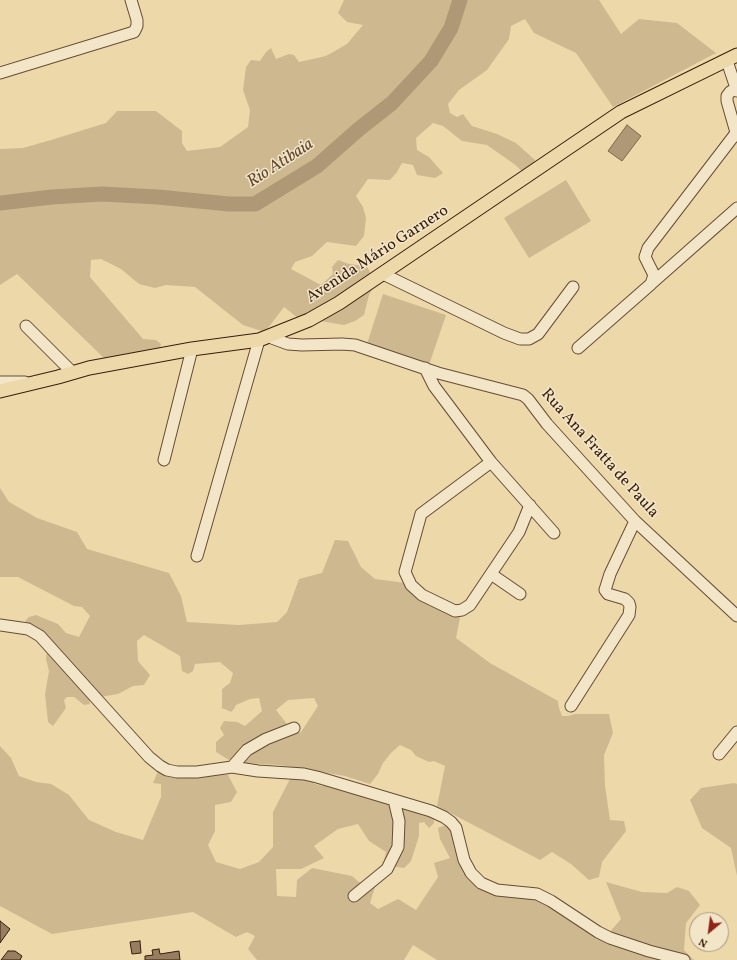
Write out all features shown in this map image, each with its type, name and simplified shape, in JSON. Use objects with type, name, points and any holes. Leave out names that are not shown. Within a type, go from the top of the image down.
[{"type":"main road","name":"Avenida Mário Garnero","points":[[0,391],[89,368],[192,349],[264,338],[309,320],[339,303],[383,274],[621,112],[732,58]]},
{"type":"street","points":[[0,73],[134,32],[137,26],[137,20],[131,0]]},
{"type":"street","points":[[651,284],[654,275],[645,260],[648,248],[736,134],[727,101],[727,96],[730,92],[736,90],[732,58]]},
{"type":"street","points":[[578,348],[737,208]]},
{"type":"street","points":[[383,274],[520,339],[529,339],[538,334],[573,287]]},
{"type":"street","points":[[26,326],[73,373]]},
{"type":"street","points":[[196,556],[264,338]]},
{"type":"street","name":"Rua Ana Fratta de Paula","points":[[264,338],[288,344],[355,345],[438,373],[524,395],[547,424],[635,521],[737,616]]},
{"type":"street","points":[[164,460],[192,349]]},
{"type":"street","points":[[425,368],[440,395],[491,462],[554,533]]},
{"type":"street","points":[[438,373],[441,385],[440,395]]},
{"type":"street","points":[[0,382],[37,382]]},
{"type":"street","points":[[491,462],[421,514],[405,572],[411,585],[422,595],[455,611],[462,610],[470,605],[519,532],[530,505]]},
{"type":"street","points":[[571,706],[629,614],[629,603],[625,599],[608,594],[605,590],[610,574],[635,521]]},
{"type":"street","points":[[491,574],[520,594]]},
{"type":"street","points":[[0,625],[28,629],[40,636],[140,747],[160,766],[167,770],[177,772],[197,772],[232,766],[258,771],[304,774],[431,811],[444,817],[456,828],[464,860],[471,874],[481,883],[497,890],[537,894],[551,901],[598,932],[610,938],[649,951],[684,960]]},
{"type":"street","points":[[232,766],[247,750],[266,739],[294,728]]},
{"type":"street","points":[[719,754],[737,732]]},
{"type":"street","points":[[354,896],[387,869],[398,848],[399,821],[394,800]]},
{"type":"shaded area","points":[[344,0],[599,0],[621,34],[639,19],[677,23],[716,53],[613,107],[576,53],[534,33],[525,19],[511,26],[509,39],[487,70],[459,90],[448,104],[450,113],[457,117],[463,114],[472,126],[497,134],[516,143],[535,160],[532,167],[523,172],[487,145],[462,141],[443,126],[433,123],[416,138],[417,150],[429,157],[443,173],[435,178],[417,175],[413,165],[402,163],[390,180],[368,179],[356,196],[363,207],[366,218],[364,236],[356,246],[327,242],[312,256],[295,262],[291,269],[321,285],[333,274],[332,267],[338,260],[349,264],[367,266],[372,277],[373,288],[369,295],[364,315],[355,321],[344,325],[320,321],[312,310],[298,318],[284,307],[265,332],[243,325],[195,287],[166,285],[155,288],[139,284],[121,269],[101,259],[91,260],[90,277],[143,339],[156,340],[161,344],[159,352],[128,353],[106,360],[17,274],[0,285],[0,149],[23,148],[106,123],[117,111],[156,111],[182,131],[182,143],[187,151],[220,147],[248,127],[250,110],[243,90],[246,67],[251,60],[260,61],[266,52],[271,48],[276,59],[289,54],[294,55],[299,62],[326,56],[347,44],[363,25],[347,22],[338,13]]},
{"type":"shaded area","points":[[627,125],[641,136],[622,161],[608,151]]},
{"type":"shaded area","points":[[566,180],[591,221],[529,258],[504,218]]},
{"type":"shaded area","points":[[383,294],[446,315],[429,365],[367,344]]},
{"type":"shaded area","points":[[0,488],[9,502],[37,518],[77,532],[87,549],[169,573],[181,596],[187,622],[239,625],[277,622],[287,612],[299,579],[322,573],[335,540],[348,541],[361,567],[375,579],[406,583],[452,607],[460,618],[456,638],[490,663],[558,701],[562,716],[575,714],[609,714],[613,733],[604,755],[605,786],[610,820],[624,821],[626,831],[602,862],[599,877],[589,880],[571,864],[552,852],[540,860],[437,806],[445,766],[434,761],[429,762],[416,756],[411,750],[400,745],[383,763],[378,774],[370,784],[345,776],[280,765],[243,763],[262,743],[301,732],[318,706],[314,698],[288,700],[276,710],[287,724],[229,760],[216,752],[216,742],[224,735],[220,728],[224,721],[237,722],[245,726],[262,711],[259,698],[250,699],[236,705],[231,712],[222,708],[222,689],[230,683],[233,673],[220,662],[195,664],[193,671],[188,674],[182,671],[180,656],[144,635],[137,641],[138,661],[150,675],[144,685],[133,686],[118,694],[100,697],[89,695],[90,704],[84,705],[74,697],[67,697],[64,700],[66,708],[53,726],[48,722],[45,694],[49,671],[46,659],[48,638],[25,621],[29,617],[36,615],[58,624],[66,633],[79,637],[90,616],[82,607],[74,606],[18,577],[0,577]]},
{"type":"shaded area","points":[[0,746],[11,758],[19,776],[36,782],[51,784],[69,795],[89,820],[116,832],[143,840],[161,797],[161,784],[153,783],[158,771],[228,775],[237,792],[231,802],[215,805],[215,831],[208,845],[216,862],[240,869],[259,862],[273,847],[273,812],[291,777],[310,780],[315,784],[323,786],[328,783],[434,818],[434,823],[429,828],[424,822],[419,823],[419,836],[411,861],[404,868],[383,865],[386,852],[369,841],[358,824],[338,829],[314,846],[324,858],[301,869],[276,869],[277,896],[296,897],[297,880],[312,868],[352,876],[359,882],[376,884],[370,903],[378,909],[398,899],[416,910],[438,877],[434,863],[450,858],[440,839],[438,828],[448,824],[453,830],[468,876],[539,897],[608,934],[621,919],[606,882],[642,892],[667,893],[677,887],[689,891],[700,905],[695,912],[689,912],[689,919],[686,923],[684,950],[694,960],[437,960],[413,945],[404,960],[257,960],[248,949],[255,936],[247,932],[236,937],[193,912],[52,934],[0,906]]},
{"type":"shaded area","points":[[734,783],[737,784],[737,876],[731,848],[702,828],[690,800],[701,788]]},
{"type":"building","points":[[0,921],[10,929],[0,943]]},
{"type":"building","points":[[140,941],[141,953],[132,954],[130,942]]},
{"type":"building","points":[[159,949],[160,954],[179,951],[180,960],[145,960],[145,956],[153,955],[152,950]]},
{"type":"building","points":[[8,951],[15,951],[22,956],[20,960],[1,960]]},
{"type":"waterway","name":"Rio Atibaia","points":[[0,203],[52,197],[102,194],[158,197],[229,204],[255,204],[317,166],[359,129],[392,103],[431,61],[451,28],[460,0]]}]
